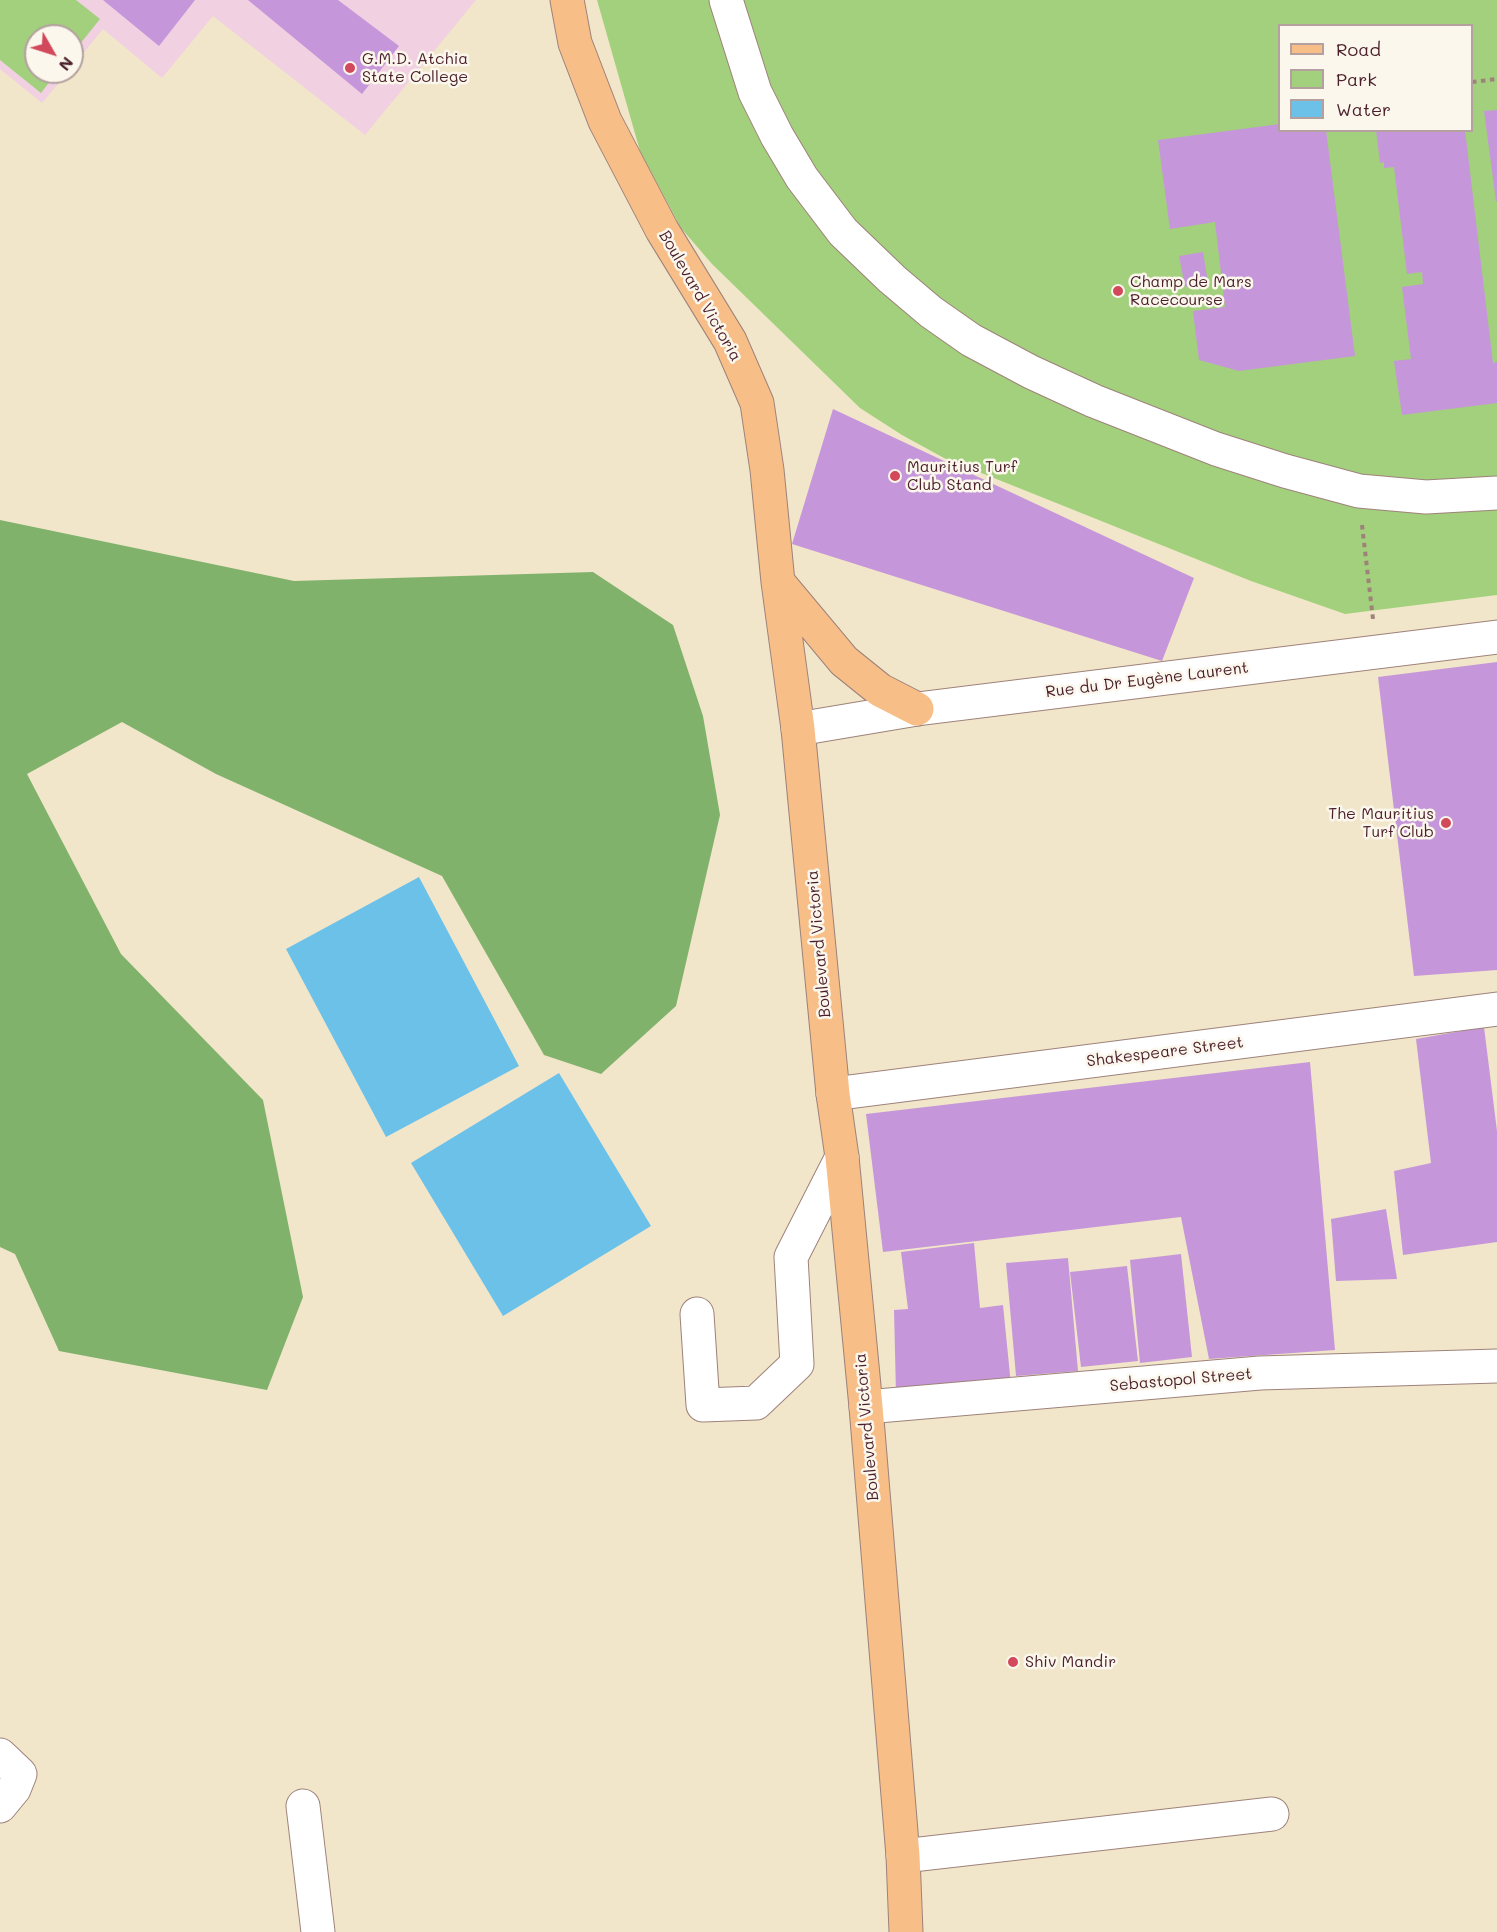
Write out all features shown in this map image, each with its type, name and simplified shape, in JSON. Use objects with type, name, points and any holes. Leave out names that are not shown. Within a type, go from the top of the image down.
[{"type":"main road","name":"Boulevard Victoria","points":[[567,0],[575,43],[605,121],[662,230],[730,341],[757,403],[798,729],[833,1094],[842,1157],[866,1407],[903,1856],[906,1932]]},
{"type":"main road","points":[[778,582],[844,661],[880,690],[917,709]]},
{"type":"street","points":[[726,0],[755,93],[802,178],[843,232],[892,279],[931,312],[971,340],[1031,372],[1094,401],[1216,449],[1285,471],[1359,491],[1426,497],[1497,493]]},
{"type":"street","name":"Rue du Dr Eugène Laurent","points":[[798,729],[917,709],[1497,637]]},
{"type":"street","name":"Shakespeare Street","points":[[833,1094],[1497,1009]]},
{"type":"street","points":[[697,1314],[704,1405],[756,1403],[797,1364],[791,1257],[842,1157]]},
{"type":"street","name":"Sebastopol Street","points":[[866,1407],[1260,1373],[1497,1366]]},
{"type":"street","points":[[0,1755],[20,1774],[15,1789],[0,1806]]},
{"type":"street","points":[[303,1806],[318,1932]]},
{"type":"street","points":[[903,1856],[1272,1814]]},
{"type":"path","points":[[1473,82],[1497,79]]},
{"type":"path","points":[[1359,491],[1374,622]]},
{"type":"shaded area","name":"G.M.D. Atchia State College","points":[[0,0],[476,0],[365,135],[213,16],[162,78],[103,29],[84,52],[84,24],[24,24],[24,84],[58,84],[42,103],[0,69]]},
{"type":"green space","points":[[0,0],[76,0],[100,19],[84,39],[84,24],[24,24],[24,79],[0,60]]},
{"type":"green space","name":"Champ de Mars Racecourse","points":[[597,0],[1497,0],[1497,595],[1345,614],[1251,581],[944,458],[860,408],[712,264],[681,228],[640,151]]},
{"type":"green space","points":[[30,84],[48,84],[41,93]]},
{"type":"green space","points":[[0,520],[294,581],[593,572],[673,625],[703,716],[720,815],[676,1006],[601,1074],[544,1055],[442,876],[216,774],[122,722],[27,774],[121,954],[263,1100],[303,1297],[267,1390],[59,1351],[15,1254],[0,1247]]},
{"type":"water","points":[[419,877],[519,1066],[386,1137],[286,949]]},
{"type":"water","points":[[559,1073],[651,1226],[503,1316],[411,1163]]},
{"type":"building","points":[[103,0],[195,0],[159,46]]},
{"type":"building","points":[[248,0],[338,0],[399,46],[362,94]]},
{"type":"building","points":[[1497,110],[1497,201],[1496,201],[1484,111]]},
{"type":"building","points":[[1278,124],[1278,132],[1326,132],[1355,356],[1239,371],[1199,360],[1193,311],[1225,307],[1215,222],[1170,229],[1158,140]]},
{"type":"building","points":[[1376,132],[1465,132],[1493,363],[1497,362],[1497,403],[1402,415],[1394,361],[1411,359],[1402,287],[1423,284],[1422,272],[1407,274],[1394,167],[1384,168],[1384,162],[1380,163]]},
{"type":"building","points":[[1203,252],[1208,283],[1185,287],[1179,256]]},
{"type":"building","name":"Mauritius Turf Club Stand","points":[[833,409],[1194,578],[1162,661],[792,544]]},
{"type":"building","name":"The Mauritius Turf Club","points":[[1497,662],[1497,970],[1414,976],[1378,677]]},
{"type":"building","points":[[1484,1027],[1497,1131],[1497,1242],[1403,1255],[1394,1171],[1431,1163],[1416,1039]]},
{"type":"building","points":[[1310,1062],[1335,1350],[1209,1359],[1181,1217],[883,1252],[866,1114]]},
{"type":"building","points":[[1386,1209],[1397,1279],[1336,1281],[1331,1219]]},
{"type":"building","points":[[974,1243],[980,1308],[1003,1305],[1011,1385],[896,1394],[894,1310],[908,1309],[901,1252]]},
{"type":"building","points":[[1181,1254],[1192,1357],[1140,1363],[1130,1260]]},
{"type":"building","points":[[1068,1258],[1078,1371],[1016,1376],[1006,1263]]},
{"type":"building","points":[[1127,1266],[1138,1361],[1081,1367],[1070,1272]]},
{"type":"place","name":"G.M.D. Atchia State College","points":[[350,68]]},
{"type":"place","name":"Champ de Mars Racecourse","points":[[1118,291]]},
{"type":"place","name":"Mauritius Turf Club Stand","points":[[895,476]]},
{"type":"place","name":"The Mauritius Turf Club","points":[[1446,823]]},
{"type":"place","name":"Shiv Mandir","points":[[1013,1662]]}]
